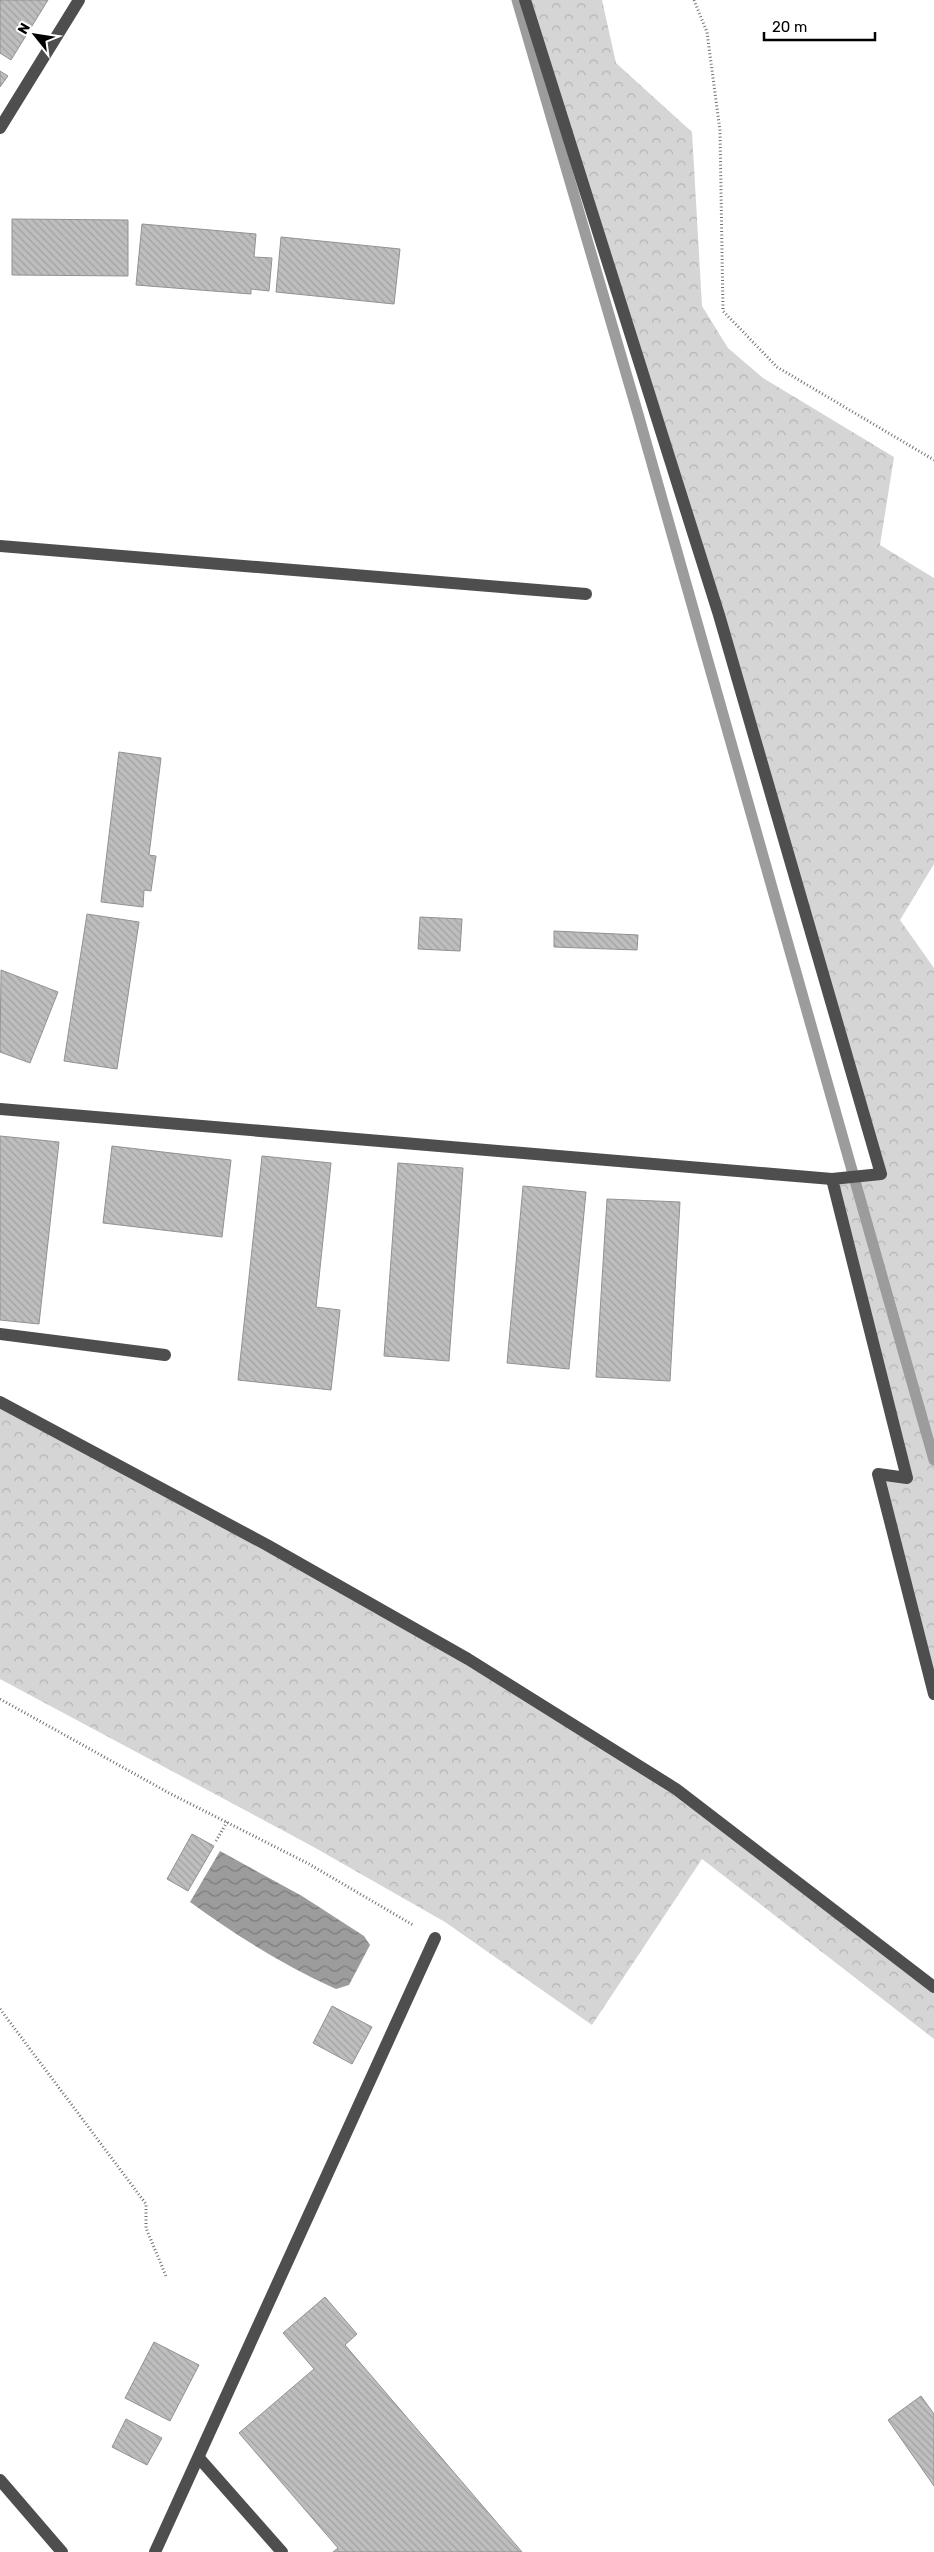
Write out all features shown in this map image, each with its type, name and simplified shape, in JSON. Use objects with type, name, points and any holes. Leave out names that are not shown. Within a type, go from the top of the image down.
[{"type":"street","points":[[0,128],[79,0]]},
{"type":"street","points":[[0,1109],[832,1179],[882,1174],[719,616],[525,0]]},
{"type":"street","points":[[0,546],[586,594]]},
{"type":"street","points":[[832,1179],[907,1478],[878,1474],[934,1694]]},
{"type":"street","points":[[0,1334],[165,1354]]},
{"type":"street","points":[[0,1402],[267,1544],[468,1659],[668,1784],[934,1987]]},
{"type":"street","points":[[155,2552],[435,1938]]},
{"type":"street","points":[[199,2458],[282,2552]]},
{"type":"street","points":[[0,2480],[62,2552]]},
{"type":"path","points":[[694,0],[707,32],[720,131],[723,311],[777,367],[934,460]]},
{"type":"path","points":[[0,1699],[169,1793],[309,1864],[435,1938]]},
{"type":"path","points":[[216,1841],[227,1822]]},
{"type":"path","points":[[0,2009],[146,2204],[146,2228],[166,2276]]},
{"type":"green space","points":[[525,0],[602,0],[616,63],[692,132],[702,306],[728,348],[763,378],[894,457],[880,545],[934,578],[934,864],[900,920],[934,968],[934,1694],[878,1474],[907,1477],[832,1179],[881,1174],[719,615]]},
{"type":"green space","points":[[0,1402],[267,1545],[676,1789],[934,1987],[934,2039],[702,1859],[592,2025],[445,1922],[310,1845],[0,1679]]},
{"type":"water","points":[[220,1851],[302,1896],[364,1936],[370,1945],[349,1985],[336,1989],[297,1970],[225,1927],[190,1902]]},
{"type":"building","points":[[0,0],[48,0],[11,60],[0,53]]},
{"type":"building","points":[[0,71],[8,76],[0,87]]},
{"type":"building","points":[[12,219],[128,220],[128,276],[12,275]]},
{"type":"building","points":[[142,224],[256,234],[254,257],[272,258],[269,291],[251,289],[251,294],[136,285]]},
{"type":"building","points":[[281,237],[400,249],[394,304],[276,292]]},
{"type":"building","points":[[119,752],[161,758],[149,855],[156,856],[151,891],[144,890],[143,907],[101,902]]},
{"type":"building","points":[[87,914],[139,922],[117,1069],[64,1061]]},
{"type":"building","points":[[420,917],[462,919],[460,951],[418,949]]},
{"type":"building","points":[[554,931],[638,935],[637,950],[554,947]]},
{"type":"building","points":[[1,970],[58,992],[30,1063],[0,1052]]},
{"type":"building","points":[[0,1136],[59,1142],[39,1324],[0,1320]]},
{"type":"building","points":[[112,1146],[231,1160],[222,1237],[103,1223]]},
{"type":"building","points":[[262,1156],[331,1163],[316,1307],[340,1310],[331,1390],[238,1380]]},
{"type":"building","points":[[398,1163],[463,1168],[449,1361],[384,1356]]},
{"type":"building","points":[[523,1186],[586,1192],[569,1369],[507,1363]]},
{"type":"building","points":[[607,1199],[680,1202],[670,1381],[596,1377]]},
{"type":"building","points":[[192,1834],[214,1846],[188,1891],[167,1879]]},
{"type":"building","points":[[332,2006],[372,2027],[352,2064],[313,2043]]},
{"type":"building","points":[[325,2297],[357,2334],[345,2345],[522,2552],[333,2552],[338,2548],[239,2433],[314,2369],[283,2333]]},
{"type":"building","points":[[154,2342],[199,2365],[170,2421],[125,2398]]},
{"type":"building","points":[[921,2396],[934,2414],[934,2486],[888,2420]]},
{"type":"building","points":[[126,2419],[162,2438],[147,2465],[112,2447]]},
{"type":"waterway","points":[[517,0],[638,414],[934,1460]]}]
